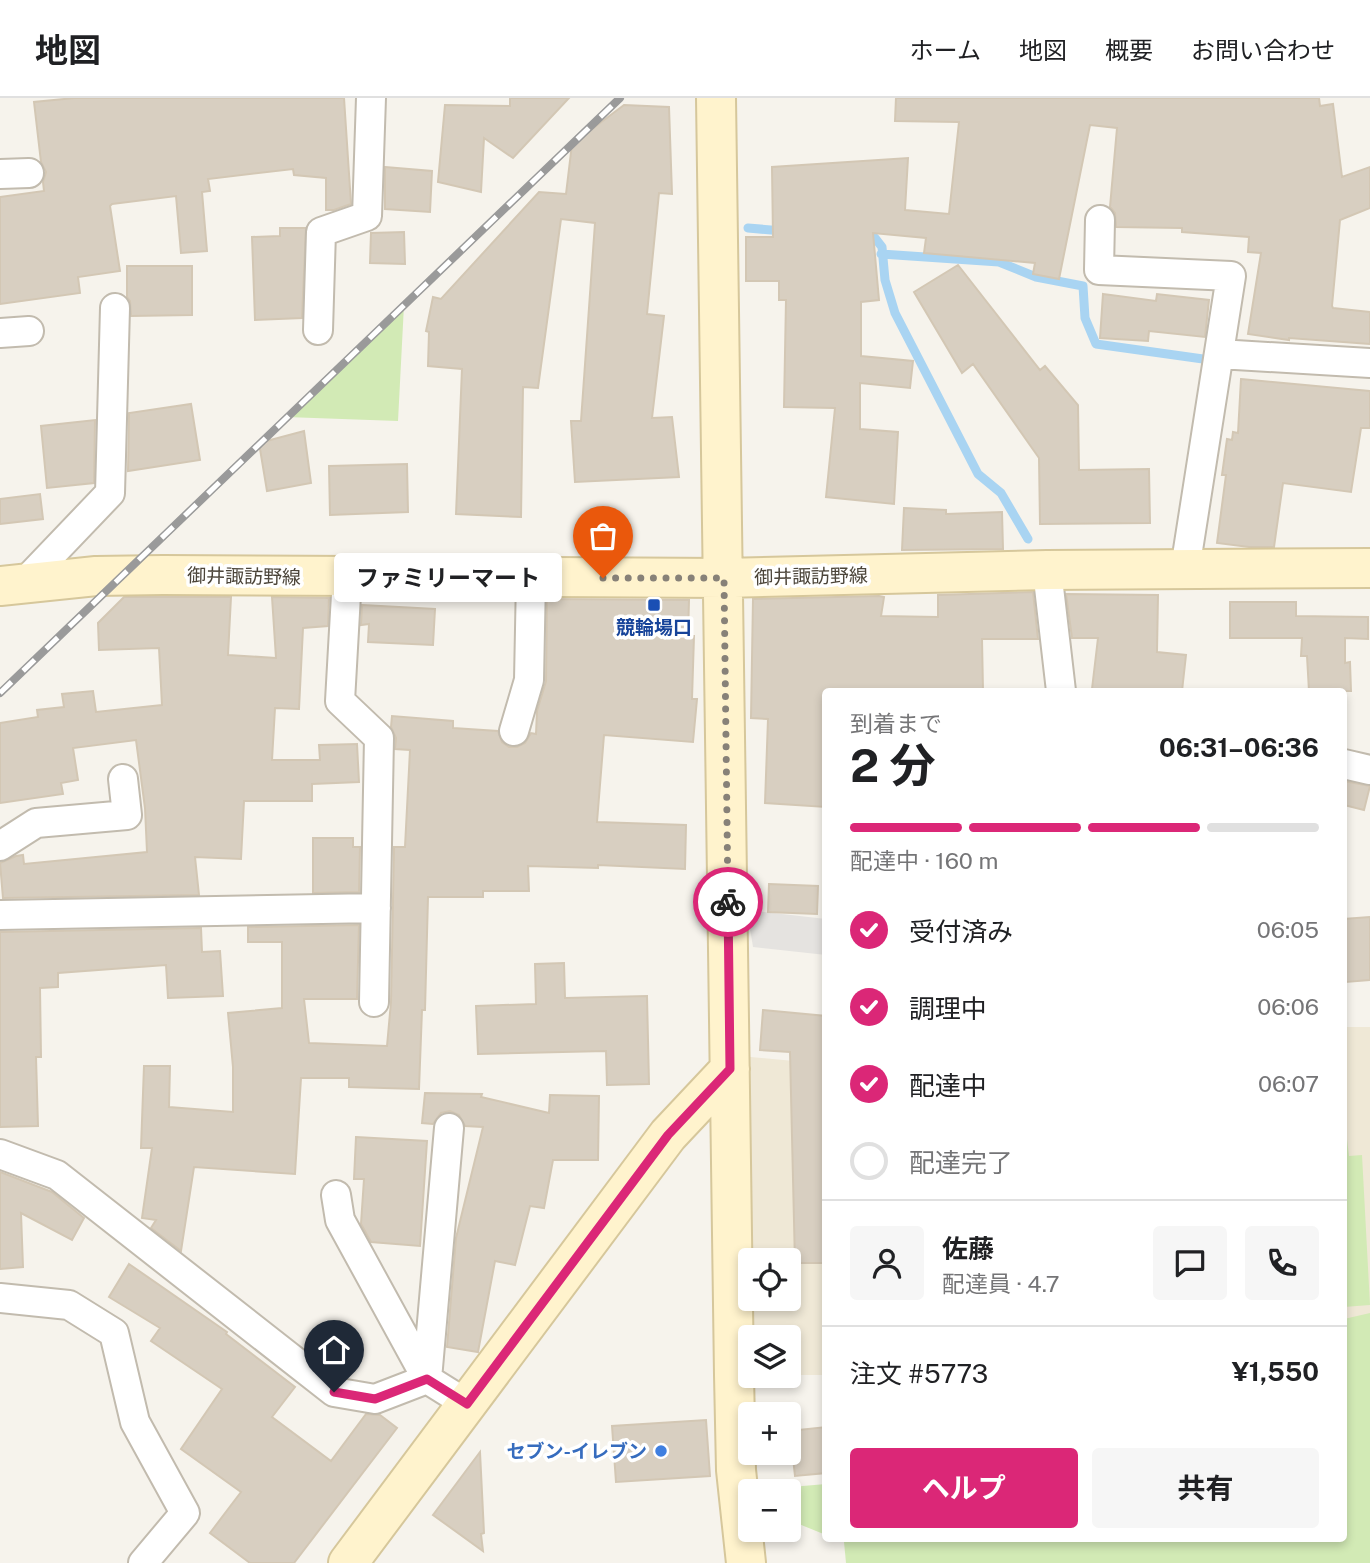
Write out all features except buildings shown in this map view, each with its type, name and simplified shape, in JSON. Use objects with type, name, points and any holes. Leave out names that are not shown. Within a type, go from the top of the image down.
[{"type":"street","points":[[318,330],[321,232],[368,216],[371,98]]},
{"type":"street","points":[[716,98],[736,1470],[746,1563]]},
{"type":"street","points":[[0,174],[29,173]]},
{"type":"street","points":[[1100,220],[1100,270],[1231,276],[1185,569]]},
{"type":"street","points":[[12,584],[110,493],[115,308]]},
{"type":"street","points":[[0,333],[29,331]]},
{"type":"street","points":[[1219,354],[1370,363]]},
{"type":"street","name":"御井諏訪野線","points":[[12,584],[96,576],[724,578],[1047,569],[1370,568]]},
{"type":"street","points":[[1047,569],[1061,688]]},
{"type":"street","points":[[347,577],[340,701],[379,738],[374,1002]]},
{"type":"street","points":[[514,731],[529,680],[531,578]]},
{"type":"street","points":[[1347,765],[1370,770]]},
{"type":"street","points":[[0,846],[36,823],[127,815],[123,779]]},
{"type":"street","points":[[0,915],[376,908]]},
{"type":"street","points":[[348,1563],[668,1135],[730,1069]]},
{"type":"street","points":[[427,1379],[449,1128]]},
{"type":"street","points":[[0,1154],[57,1175],[334,1392],[375,1399],[427,1379]]},
{"type":"street","points":[[336,1195],[340,1220],[427,1379],[467,1404]]},
{"type":"street","points":[[0,1298],[69,1304],[114,1333],[135,1422],[185,1513],[143,1563]]},
{"type":"shaded area","points":[[747,910],[822,919],[822,955],[753,947]]},
{"type":"shaded area","points":[[1347,1027],[1370,1027],[1370,1563],[1347,1541]]},
{"type":"shaded area","points":[[730,1055],[822,1064],[822,1375],[801,1375],[801,1325],[750,1325],[749,1311],[801,1311],[801,1248],[744,1248]]},
{"type":"green space","points":[[404,305],[398,421],[286,417]]},
{"type":"green space","points":[[1347,1139],[1349,1156],[1362,1155],[1370,1305],[1347,1307]]},
{"type":"green space","points":[[1370,1313],[1370,1563],[846,1563],[844,1542],[1347,1542],[1347,1318]]},
{"type":"green space","points":[[822,1484],[822,1533],[801,1525],[801,1486]]},
{"type":"waterway","points":[[748,228],[783,231]]},
{"type":"waterway","points":[[864,237],[875,238],[882,247],[885,280],[895,313],[978,474],[1001,493],[1028,539]]},
{"type":"waterway","points":[[881,254],[999,262],[1036,277],[1083,286],[1085,318],[1096,344],[1203,359]]},
{"type":"railway","points":[[0,693],[620,98]]},
{"type":"way so far","points":[[603,578],[724,578],[728,902]]},
{"type":"place","name":"ファミリーマート","points":[[603,578]]},
{"type":"place","name":"競輪場口","points":[[654,605]]},
{"type":"place","name":"セブン-イレブン","points":[[661,1451]]},
{"type":"route","points":[[334,1392],[375,1399],[427,1379],[467,1404],[668,1135],[730,1069],[728,902]]}]
